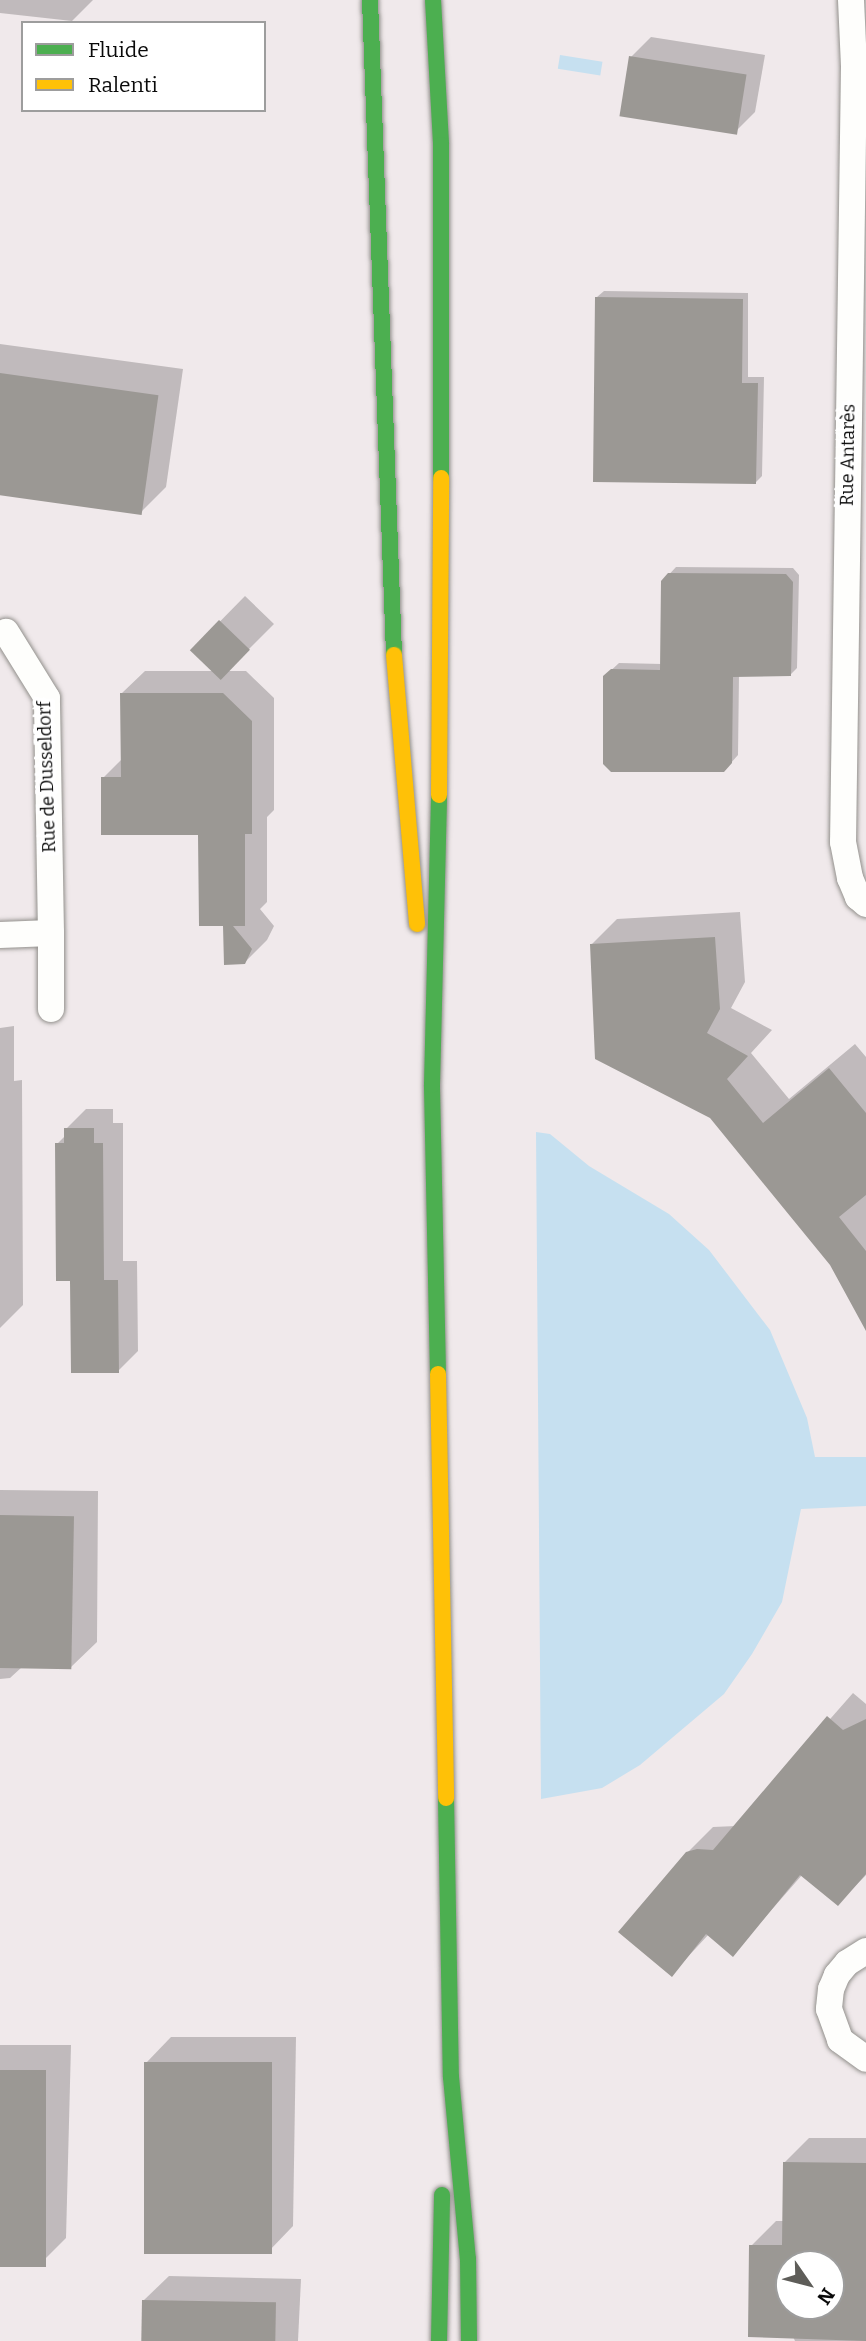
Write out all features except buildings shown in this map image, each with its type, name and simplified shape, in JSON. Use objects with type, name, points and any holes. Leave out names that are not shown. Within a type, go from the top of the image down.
[{"type":"main road","points":[[370,0],[396,697],[432,1085]]},
{"type":"main road","points":[[433,0],[441,145],[443,305],[438,726],[440,846],[432,1085],[451,2077],[468,2259],[469,2341]]},
{"type":"main road","points":[[439,2341],[442,2193],[451,2077]]},
{"type":"street","name":"Rue Antarès","points":[[851,0],[854,66],[843,842],[850,878],[858,897],[866,904]]},
{"type":"street","name":"Rue de Dusseldorf","points":[[6,632],[47,698],[51,1009]]},
{"type":"street","points":[[0,935],[51,933]]},
{"type":"street","points":[[866,1951],[847,1963],[836,1975],[829,2008],[840,2040],[866,2059]]},
{"type":"shaded area","points":[[0,0],[866,0],[866,2341],[0,2341]]},
{"type":"water","points":[[560,55],[602,62],[600,76],[558,69]]},
{"type":"water","points":[[536,1132],[550,1134],[589,1166],[669,1214],[709,1250],[770,1330],[807,1418],[815,1457],[866,1457],[866,1506],[801,1509],[782,1602],[752,1654],[724,1694],[640,1765],[602,1788],[541,1799]]},
{"type":"traffic: fast","points":[[370,0],[394,655]]},
{"type":"traffic: fast","points":[[433,0],[441,145],[441,478]]},
{"type":"traffic: fast","points":[[438,1374],[432,1085],[439,795]]},
{"type":"traffic: fast","points":[[446,1798],[451,2077],[468,2259],[469,2341]]},
{"type":"traffic: fast","points":[[439,2341],[442,2195]]},
{"type":"traffic: slow","points":[[439,795],[441,478]]},
{"type":"traffic: slow","points":[[394,655],[417,924]]},
{"type":"traffic: slow","points":[[438,1374],[446,1798]]}]
